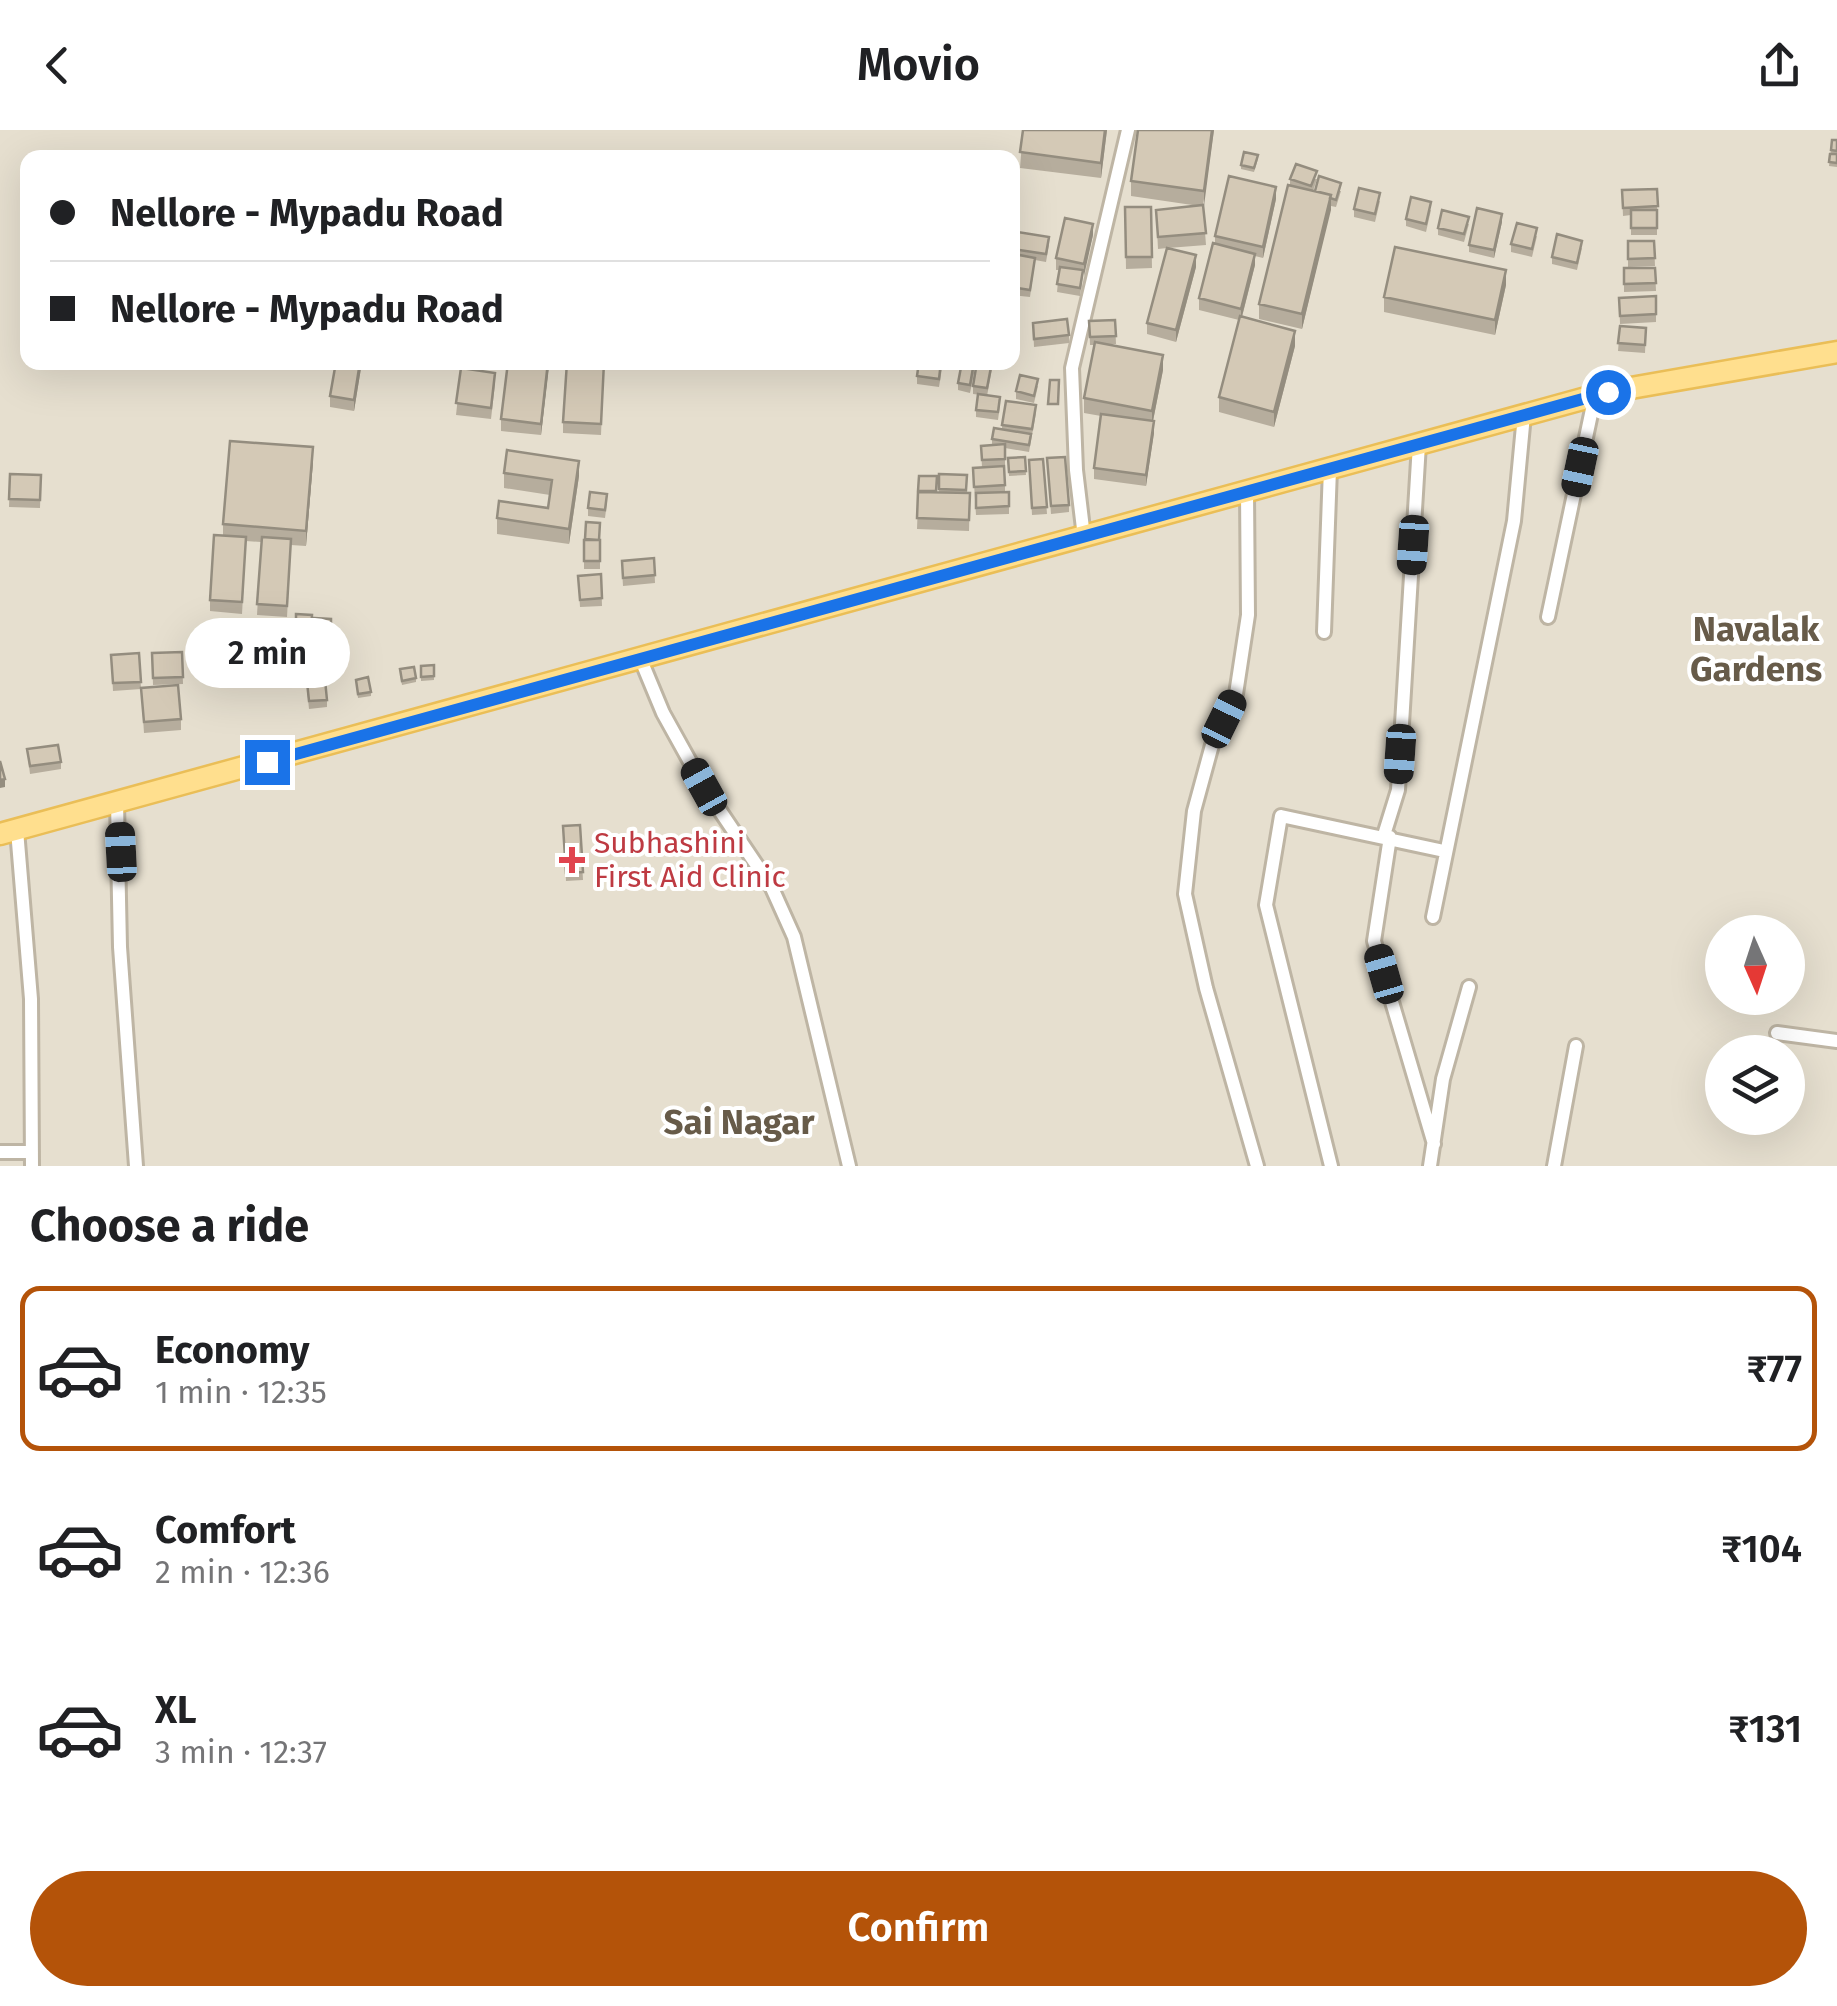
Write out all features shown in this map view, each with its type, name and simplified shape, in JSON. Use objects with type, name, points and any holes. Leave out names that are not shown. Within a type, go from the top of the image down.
[{"type":"main road","points":[[9,832],[1594,396],[1837,352]]},
{"type":"street","points":[[1084,537],[1076,470],[1072,368],[1128,130]]},
{"type":"street","points":[[1548,617],[1594,396]]},
{"type":"street","points":[[1433,917],[1514,522],[1524,415]]},
{"type":"street","points":[[1419,444],[1398,790],[1387,836],[1374,940],[1434,1144]]},
{"type":"street","points":[[1324,632],[1330,468]]},
{"type":"street","points":[[1247,492],[1248,616],[1236,694],[1212,745],[1194,811],[1185,894],[1206,988],[1256,1166]]},
{"type":"street","points":[[640,660],[671,728],[704,787],[772,888],[794,937],[849,1166]]},
{"type":"street","points":[[118,802],[120,947],[136,1166]]},
{"type":"street","points":[[1331,1166],[1266,905],[1281,816],[1444,851]]},
{"type":"street","points":[[0,1152],[32,1159],[31,998],[9,832]]},
{"type":"street","points":[[1430,1166],[1443,1079],[1468,987]]},
{"type":"street","points":[[1777,1033],[1837,1040]]},
{"type":"street","points":[[1554,1166],[1576,1046]]},
{"type":"shaded area","points":[[0,130],[1837,130],[1837,1166],[0,1166]]},
{"type":"building","points":[[1023,130],[1105,130],[1101,163],[1020,152]]},
{"type":"building","points":[[1138,130],[1212,130],[1204,191],[1131,181]]},
{"type":"building","points":[[1244,152],[1258,155],[1254,168],[1241,165]]},
{"type":"building","points":[[1830,154],[1837,154],[1837,163],[1829,162]]},
{"type":"building","points":[[1296,164],[1317,171],[1311,186],[1290,179]]},
{"type":"building","points":[[1229,176],[1276,187],[1263,247],[1215,236]]},
{"type":"building","points":[[1319,176],[1341,183],[1336,200],[1315,191]]},
{"type":"building","points":[[1288,185],[1331,195],[1302,314],[1259,304]]},
{"type":"building","points":[[1359,188],[1380,193],[1375,214],[1354,209]]},
{"type":"building","points":[[1657,189],[1658,206],[1623,208],[1622,190]]},
{"type":"building","points":[[1411,197],[1431,202],[1426,224],[1406,219]]},
{"type":"building","points":[[1203,205],[1206,233],[1158,237],[1156,210]]},
{"type":"building","points":[[1125,207],[1151,207],[1152,257],[1126,257]]},
{"type":"building","points":[[1477,208],[1502,214],[1494,250],[1469,245]]},
{"type":"building","points":[[1442,210],[1469,217],[1464,234],[1438,228]]},
{"type":"building","points":[[1631,210],[1657,210],[1657,228],[1631,228]]},
{"type":"building","points":[[1065,218],[1093,224],[1084,264],[1056,258]]},
{"type":"building","points":[[1517,223],[1537,228],[1532,249],[1511,244]]},
{"type":"building","points":[[1020,232],[1049,237],[1046,254],[1020,250]]},
{"type":"building","points":[[1557,234],[1582,241],[1577,263],[1552,257]]},
{"type":"building","points":[[1628,241],[1654,241],[1655,258],[1628,259]]},
{"type":"building","points":[[1213,243],[1255,254],[1241,309],[1199,298]]},
{"type":"building","points":[[1395,247],[1506,270],[1495,320],[1384,297]]},
{"type":"building","points":[[1167,248],[1196,255],[1176,330],[1147,323]]},
{"type":"building","points":[[1020,255],[1035,258],[1030,290],[1020,288]]},
{"type":"building","points":[[1060,267],[1083,270],[1080,288],[1057,284]]},
{"type":"building","points":[[1624,268],[1655,268],[1656,283],[1624,284]]},
{"type":"building","points":[[1656,296],[1656,314],[1620,316],[1619,298]]},
{"type":"building","points":[[1240,316],[1295,331],[1274,412],[1219,397]]},
{"type":"building","points":[[1067,319],[1069,335],[1034,339],[1033,323]]},
{"type":"building","points":[[1115,320],[1116,336],[1090,337],[1089,321]]},
{"type":"building","points":[[1620,326],[1646,328],[1645,345],[1618,343]]},
{"type":"building","points":[[1095,342],[1163,355],[1152,411],[1084,398]]},
{"type":"building","points":[[335,370],[359,370],[354,400],[330,396]]},
{"type":"building","points":[[461,370],[495,373],[491,408],[456,403]]},
{"type":"building","points":[[507,370],[547,370],[541,424],[501,419]]},
{"type":"building","points":[[566,370],[604,370],[601,424],[563,422]]},
{"type":"building","points":[[918,370],[940,370],[939,379],[917,376]]},
{"type":"building","points":[[960,370],[973,370],[970,385],[958,383]]},
{"type":"building","points":[[976,370],[990,370],[987,388],[973,386]]},
{"type":"building","points":[[1020,375],[1038,379],[1034,396],[1016,391]]},
{"type":"building","points":[[1050,380],[1059,380],[1058,404],[1048,404]]},
{"type":"building","points":[[978,394],[1000,397],[998,412],[976,410]]},
{"type":"building","points":[[1006,401],[1036,405],[1032,429],[1002,425]]},
{"type":"building","points":[[1101,414],[1154,421],[1146,475],[1094,468]]},
{"type":"building","points":[[994,428],[1031,434],[1029,445],[992,439]]},
{"type":"building","points":[[230,441],[313,447],[306,531],[223,524]]},
{"type":"building","points":[[1005,444],[1005,459],[982,460],[981,446]]},
{"type":"building","points":[[507,450],[579,461],[569,529],[497,518],[499,501],[548,508],[552,480],[504,473]]},
{"type":"building","points":[[1025,457],[1026,471],[1009,472],[1008,458]]},
{"type":"building","points":[[1065,457],[1069,505],[1051,506],[1047,458]]},
{"type":"building","points":[[1043,459],[1047,507],[1032,508],[1029,460]]},
{"type":"building","points":[[1004,466],[1005,485],[974,487],[973,468]]},
{"type":"building","points":[[10,474],[41,475],[40,500],[9,499]]},
{"type":"building","points":[[939,474],[967,475],[966,490],[939,489]]},
{"type":"building","points":[[919,476],[937,476],[936,491],[918,491]]},
{"type":"building","points":[[590,492],[607,494],[605,510],[588,508]]},
{"type":"building","points":[[918,492],[970,493],[969,520],[917,518]]},
{"type":"building","points":[[1009,492],[1009,506],[976,508],[976,493]]},
{"type":"building","points":[[586,522],[600,523],[599,540],[585,539]]},
{"type":"building","points":[[214,535],[246,537],[242,602],[210,600]]},
{"type":"building","points":[[262,537],[291,539],[287,606],[257,604]]},
{"type":"building","points":[[584,540],[600,540],[600,561],[584,561]]},
{"type":"building","points":[[654,558],[655,575],[623,578],[622,561]]},
{"type":"building","points":[[601,574],[602,598],[580,600],[578,576]]},
{"type":"building","points":[[296,614],[312,615],[311,630],[296,630]]},
{"type":"building","points":[[314,618],[331,619],[331,632],[313,631]]},
{"type":"building","points":[[182,652],[183,677],[153,678],[152,653]]},
{"type":"building","points":[[139,653],[141,682],[113,683],[111,655]]},
{"type":"building","points":[[434,665],[434,676],[421,677],[421,666]]},
{"type":"building","points":[[414,667],[416,678],[402,681],[400,669]]},
{"type":"building","points":[[368,677],[371,692],[358,694],[356,680]]},
{"type":"building","points":[[325,680],[327,700],[309,701],[307,682]]},
{"type":"building","points":[[178,685],[181,719],[144,722],[141,688]]},
{"type":"building","points":[[58,745],[61,762],[30,766],[27,749]]},
{"type":"building","points":[[580,825],[583,872],[566,873],[563,826]]},
{"type":"place","name":"Subhashini First Aid Clinic","points":[[572,860]]},
{"type":"district","name":"Navalak Gardens","points":[[1756,649]]},
{"type":"district","name":"Sai Nagar","points":[[739,1122]]},
{"type":"route","points":[[267,762],[1608,392]]}]
